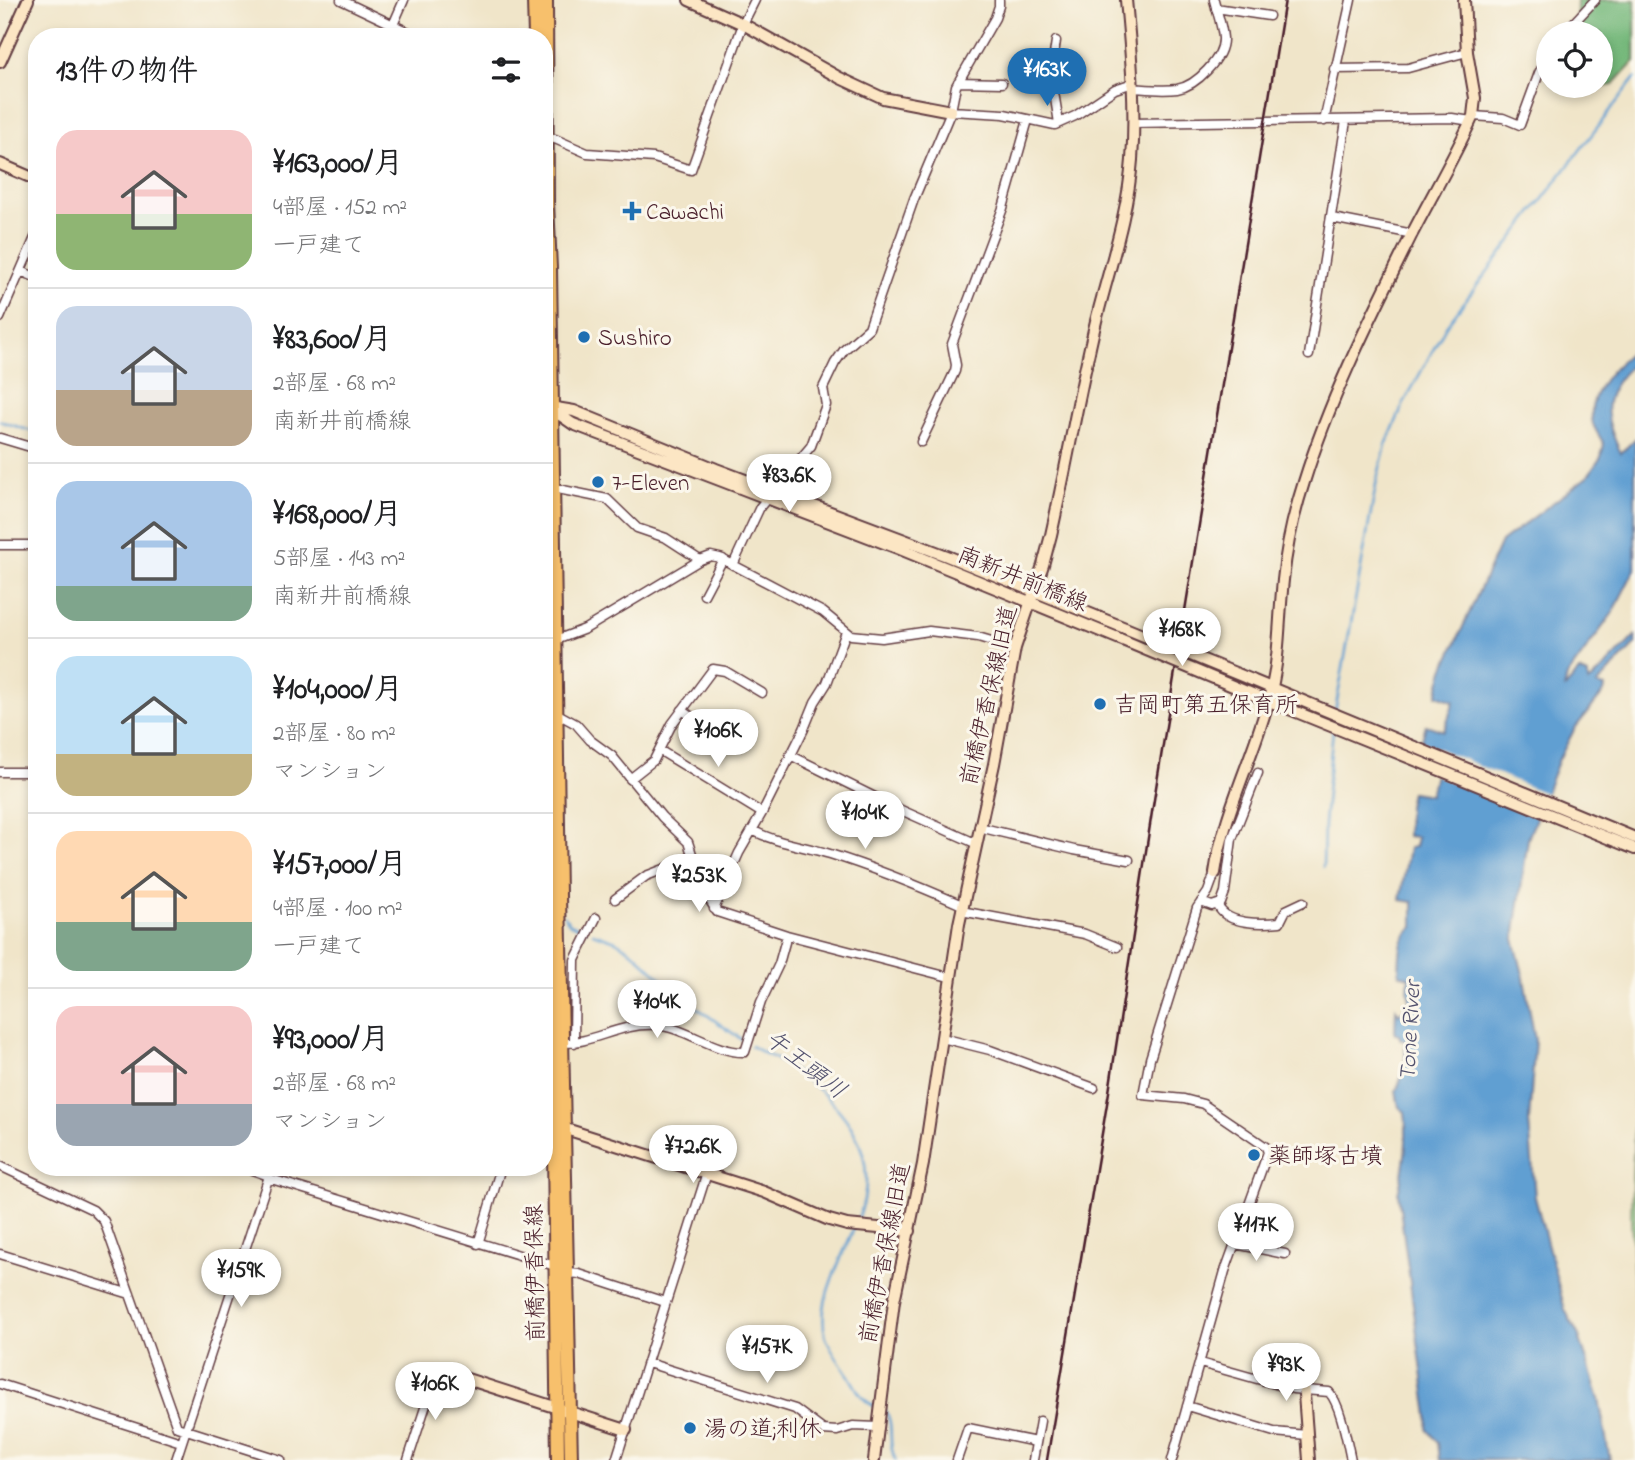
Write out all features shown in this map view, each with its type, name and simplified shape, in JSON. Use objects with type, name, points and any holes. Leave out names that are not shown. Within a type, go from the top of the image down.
[{"type":"main road","points":[[535,2],[535,28]]},
{"type":"main road","points":[[535,2],[537,28]]},
{"type":"main road","points":[[553,488],[559,896],[555,922]]},
{"type":"main road","points":[[553,907],[555,922]]},
{"type":"main road","name":"前橋伊香保線","points":[[553,950],[555,922]]},
{"type":"main road","name":"前橋伊香保線","points":[[555,922],[569,1043],[565,1129],[568,1273],[564,1411],[558,1460]]},
{"type":"main road","name":"前橋伊香保線","points":[[551,1176],[564,1411],[571,1460]]},
{"type":"street","points":[[0,62],[28,0]]},
{"type":"street","points":[[341,0],[400,28]]},
{"type":"street","points":[[393,25],[404,0]]},
{"type":"street","points":[[689,0],[743,24],[883,98],[951,111],[1004,114],[1055,125],[1075,116],[1115,89],[1133,86],[1181,88],[1208,70],[1222,48],[1223,38],[1215,4],[1269,16]]},
{"type":"street","points":[[553,139],[587,153],[654,158],[691,170],[743,24],[755,0]]},
{"type":"street","points":[[733,565],[760,507],[811,446],[826,405],[823,388],[835,363],[844,350],[869,328],[914,199],[951,111],[958,82],[995,18],[999,0]]},
{"type":"street","name":"前橋伊香保線旧道","points":[[874,1460],[894,1301],[910,1231],[950,977],[975,843],[1015,648],[1051,535],[1096,324],[1127,195],[1132,162],[1133,86],[1126,0]]},
{"type":"street","points":[[1324,121],[1351,0]]},
{"type":"street","points":[[1172,1460],[1235,1244],[1268,1156],[1268,1149],[1203,1104],[1184,1099],[1143,1095],[1150,1059],[1201,902],[1213,881],[1228,817],[1268,700],[1279,645],[1283,576],[1306,476],[1337,388],[1472,119],[1475,98],[1467,52],[1464,0]]},
{"type":"street","points":[[1574,21],[1589,2]]},
{"type":"street","points":[[1056,41],[1051,74],[1059,123]]},
{"type":"street","points":[[1334,69],[1408,68],[1467,52]]},
{"type":"street","points":[[1133,123],[1503,118],[1520,125],[1536,80]]},
{"type":"street","points":[[958,82],[1002,83]]},
{"type":"street","points":[[921,442],[957,365],[952,344],[1003,208],[1028,120]]},
{"type":"street","points":[[1309,355],[1346,121]]},
{"type":"street","points":[[0,163],[28,176]]},
{"type":"street","points":[[1332,218],[1413,234]]},
{"type":"street","points":[[0,318],[28,254]]},
{"type":"street","points":[[21,271],[28,274]]},
{"type":"street","name":"南新井前橋線","points":[[553,409],[573,424],[1034,591],[1635,838]]},
{"type":"street","points":[[0,438],[28,446]]},
{"type":"street","points":[[553,488],[607,499],[637,528],[666,538],[700,559]]},
{"type":"street","name":"南新井前橋線","points":[[771,495],[1635,849]]},
{"type":"street","points":[[0,545],[28,545]]},
{"type":"street","points":[[556,640],[585,629],[700,559],[711,556],[723,559],[823,612],[846,632],[872,639],[929,631],[954,633],[1015,648]]},
{"type":"street","points":[[704,595],[723,559]]},
{"type":"street","points":[[714,909],[726,880],[827,682],[846,632]]},
{"type":"street","points":[[630,779],[647,767],[659,750],[665,735],[711,670],[715,668],[725,671],[762,693]]},
{"type":"street","points":[[682,710],[723,739]]},
{"type":"street","points":[[553,711],[576,724],[590,740],[608,752],[662,817],[688,842],[704,891],[714,909],[721,914],[787,935],[950,977]]},
{"type":"street","points":[[659,750],[762,813]]},
{"type":"street","points":[[790,755],[975,843]]},
{"type":"street","points":[[0,772],[28,772]]},
{"type":"street","points":[[1218,906],[1225,892],[1232,839],[1258,773]]},
{"type":"street","points":[[979,827],[1129,860]]},
{"type":"street","points":[[752,830],[790,845],[825,853],[896,877],[962,908],[1085,934],[1117,947]]},
{"type":"street","points":[[615,899],[646,876],[693,858]]},
{"type":"street","points":[[1201,902],[1218,906]]},
{"type":"street","points":[[1218,906],[1228,917],[1266,924],[1280,922],[1286,911],[1303,902]]},
{"type":"street","points":[[596,918],[575,960],[569,1043],[623,1027],[658,1025],[730,1051],[743,1052],[761,1002],[779,964],[787,935]]},
{"type":"street","points":[[942,1038],[990,1050],[1094,1088]]},
{"type":"street","points":[[553,1125],[764,1192],[821,1217],[847,1225],[910,1231]]},
{"type":"street","points":[[0,1166],[54,1190],[99,1215],[108,1228],[176,1426],[281,1460]]},
{"type":"street","points":[[616,1460],[706,1173]]},
{"type":"street","points":[[176,1460],[269,1176]]},
{"type":"street","points":[[276,1176],[478,1244],[555,1266]]},
{"type":"street","points":[[478,1244],[498,1176]]},
{"type":"street","points":[[1235,1244],[1286,1254]]},
{"type":"street","points":[[0,1254],[131,1294]]},
{"type":"street","points":[[568,1273],[579,1274],[665,1302]]},
{"type":"street","points":[[648,1363],[795,1409],[823,1430],[837,1431],[853,1426],[878,1427]]},
{"type":"street","points":[[1200,1363],[1304,1392],[1326,1391],[1331,1394],[1346,1436],[1351,1460]]},
{"type":"street","points":[[1302,1368],[1309,1460]]},
{"type":"street","points":[[408,1460],[436,1374],[442,1371],[626,1430]]},
{"type":"street","points":[[0,1384],[181,1442]]},
{"type":"street","points":[[1188,1406],[1275,1432],[1307,1435]]},
{"type":"street","points":[[1033,1460],[1040,1421]]},
{"type":"street","points":[[957,1460],[968,1428],[1036,1442]]},
{"type":"green space","points":[[1577,0],[1635,0],[1635,61],[1613,85],[1613,21],[1576,21]]},
{"type":"green space","points":[[1635,1080],[1635,1300],[1631,1219]]},
{"type":"water","name":"Tone River","points":[[1635,348],[1635,362],[1610,394],[1608,415],[1621,453],[1635,439],[1635,569],[1612,614],[1567,676],[1564,689],[1579,671],[1588,675],[1588,682],[1592,680],[1635,636],[1635,644],[1597,685],[1605,687],[1604,692],[1575,728],[1559,759],[1528,839],[1514,939],[1535,1040],[1529,1121],[1535,1197],[1565,1310],[1579,1336],[1599,1399],[1610,1460],[1440,1460],[1438,1443],[1427,1428],[1428,1416],[1398,1193],[1406,1133],[1405,1112],[1399,1107],[1396,1091],[1404,1072],[1405,1039],[1401,1040],[1395,1033],[1396,1009],[1399,1014],[1410,999],[1409,977],[1399,974],[1402,942],[1413,927],[1413,902],[1400,900],[1409,848],[1415,847],[1417,837],[1407,836],[1408,806],[1411,792],[1430,795],[1437,767],[1416,761],[1426,725],[1444,731],[1454,701],[1437,695],[1444,669],[1501,542],[1587,477],[1601,457],[1604,444],[1593,424],[1593,402],[1604,381]]},
{"type":"pier","points":[[1418,740],[1549,795],[1540,818],[1432,774],[1433,769],[1413,760]]},
{"type":"waterway","points":[[1335,712],[1377,479],[1386,445],[1404,403],[1446,326],[1635,78]]},
{"type":"waterway","name":"午王頭川","points":[[0,421],[28,430]]},
{"type":"waterway","points":[[1323,867],[1324,824],[1333,729]]},
{"type":"waterway","name":"午王頭川","points":[[564,915],[570,924],[586,930]]},
{"type":"waterway","name":"午王頭川","points":[[593,933],[616,941],[633,952],[679,995],[745,1042]]},
{"type":"waterway","name":"午王頭川","points":[[751,1046],[779,1061],[821,1092],[852,1128],[866,1171],[865,1196],[857,1222]]},
{"type":"waterway","name":"午王頭川","points":[[854,1228],[831,1282],[824,1310],[824,1324],[826,1338],[857,1390],[864,1399],[877,1407]]},
{"type":"waterway","name":"午王頭川","points":[[884,1409],[890,1421],[892,1448],[896,1460]]},
{"type":"railway","points":[[1047,1460],[1285,0]]},
{"type":"place","name":"Cawachi","points":[[632,211]]},
{"type":"place","name":"Sushiro","points":[[584,337]]},
{"type":"place","name":"7-Eleven","points":[[598,482]]},
{"type":"place","name":"吉岡町第五保育所","points":[[1100,704]]},
{"type":"place","name":"薬師塚古墳","points":[[1254,1155]]},
{"type":"place","name":"湯の道;利休","points":[[690,1428]]}]
